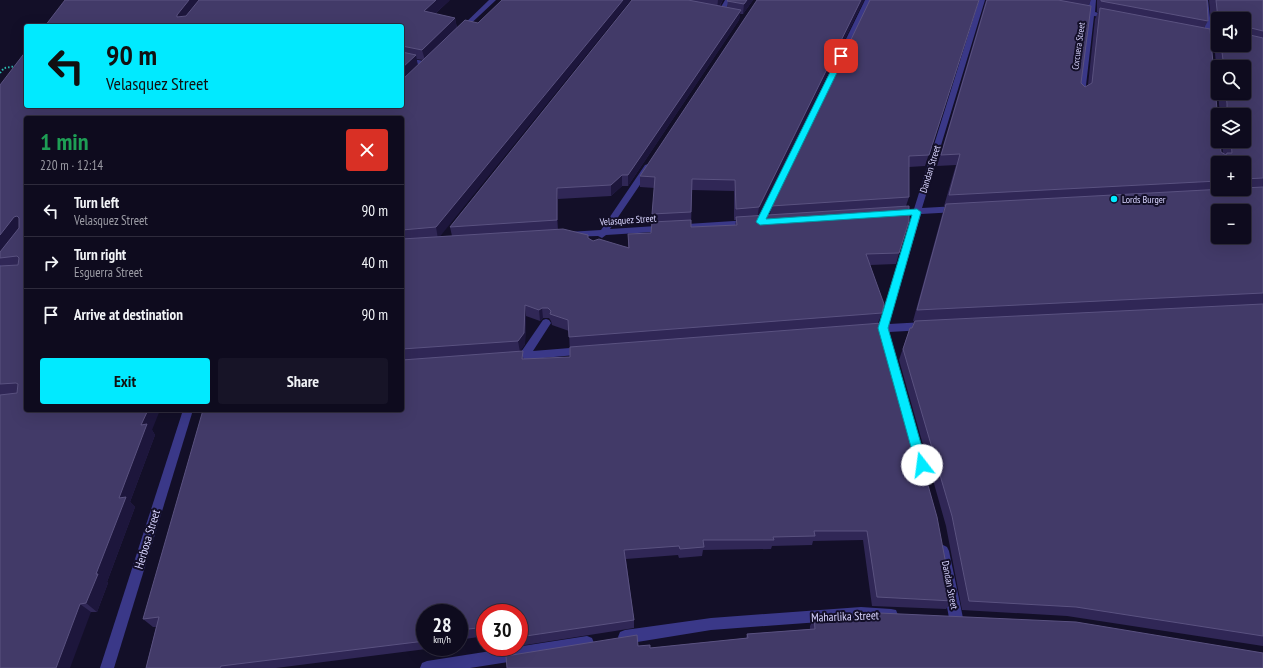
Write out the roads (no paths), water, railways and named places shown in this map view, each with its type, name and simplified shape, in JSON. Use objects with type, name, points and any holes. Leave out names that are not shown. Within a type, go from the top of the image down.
[{"type":"street","points":[[454,37],[493,0]]},
{"type":"street","points":[[712,13],[723,14],[728,0]]},
{"type":"street","name":"Velasquez Street","points":[[558,235],[764,222],[868,0]]},
{"type":"street","name":"Dandan Street","points":[[883,328],[982,0]]},
{"type":"street","name":"Corcuera Street","points":[[1081,94],[1093,0]]},
{"type":"street","points":[[1205,0],[1210,52]]},
{"type":"street","points":[[1069,10],[1115,18]]},
{"type":"street","points":[[1193,33],[1211,37]]},
{"type":"street","points":[[404,59],[426,64]]},
{"type":"street","points":[[598,243],[652,161]]},
{"type":"street","points":[[885,214],[964,209]]},
{"type":"street","points":[[0,266],[24,235]]},
{"type":"street","points":[[525,355],[546,323]]},
{"type":"street","points":[[860,330],[938,325]]},
{"type":"street","points":[[883,328],[887,343]]},
{"type":"street","points":[[502,357],[595,350]]},
{"type":"street","name":"Herbosa Street","points":[[107,668],[187,412]]},
{"type":"street","name":"Dandan Street","points":[[942,542],[956,618]]},
{"type":"street","name":"Maharlika Street","points":[[427,668],[449,666],[711,624],[861,613],[901,615]]},
{"type":"street","points":[[940,617],[972,618]]},
{"type":"place","name":"Lords Burger","points":[[1114,199]]}]
